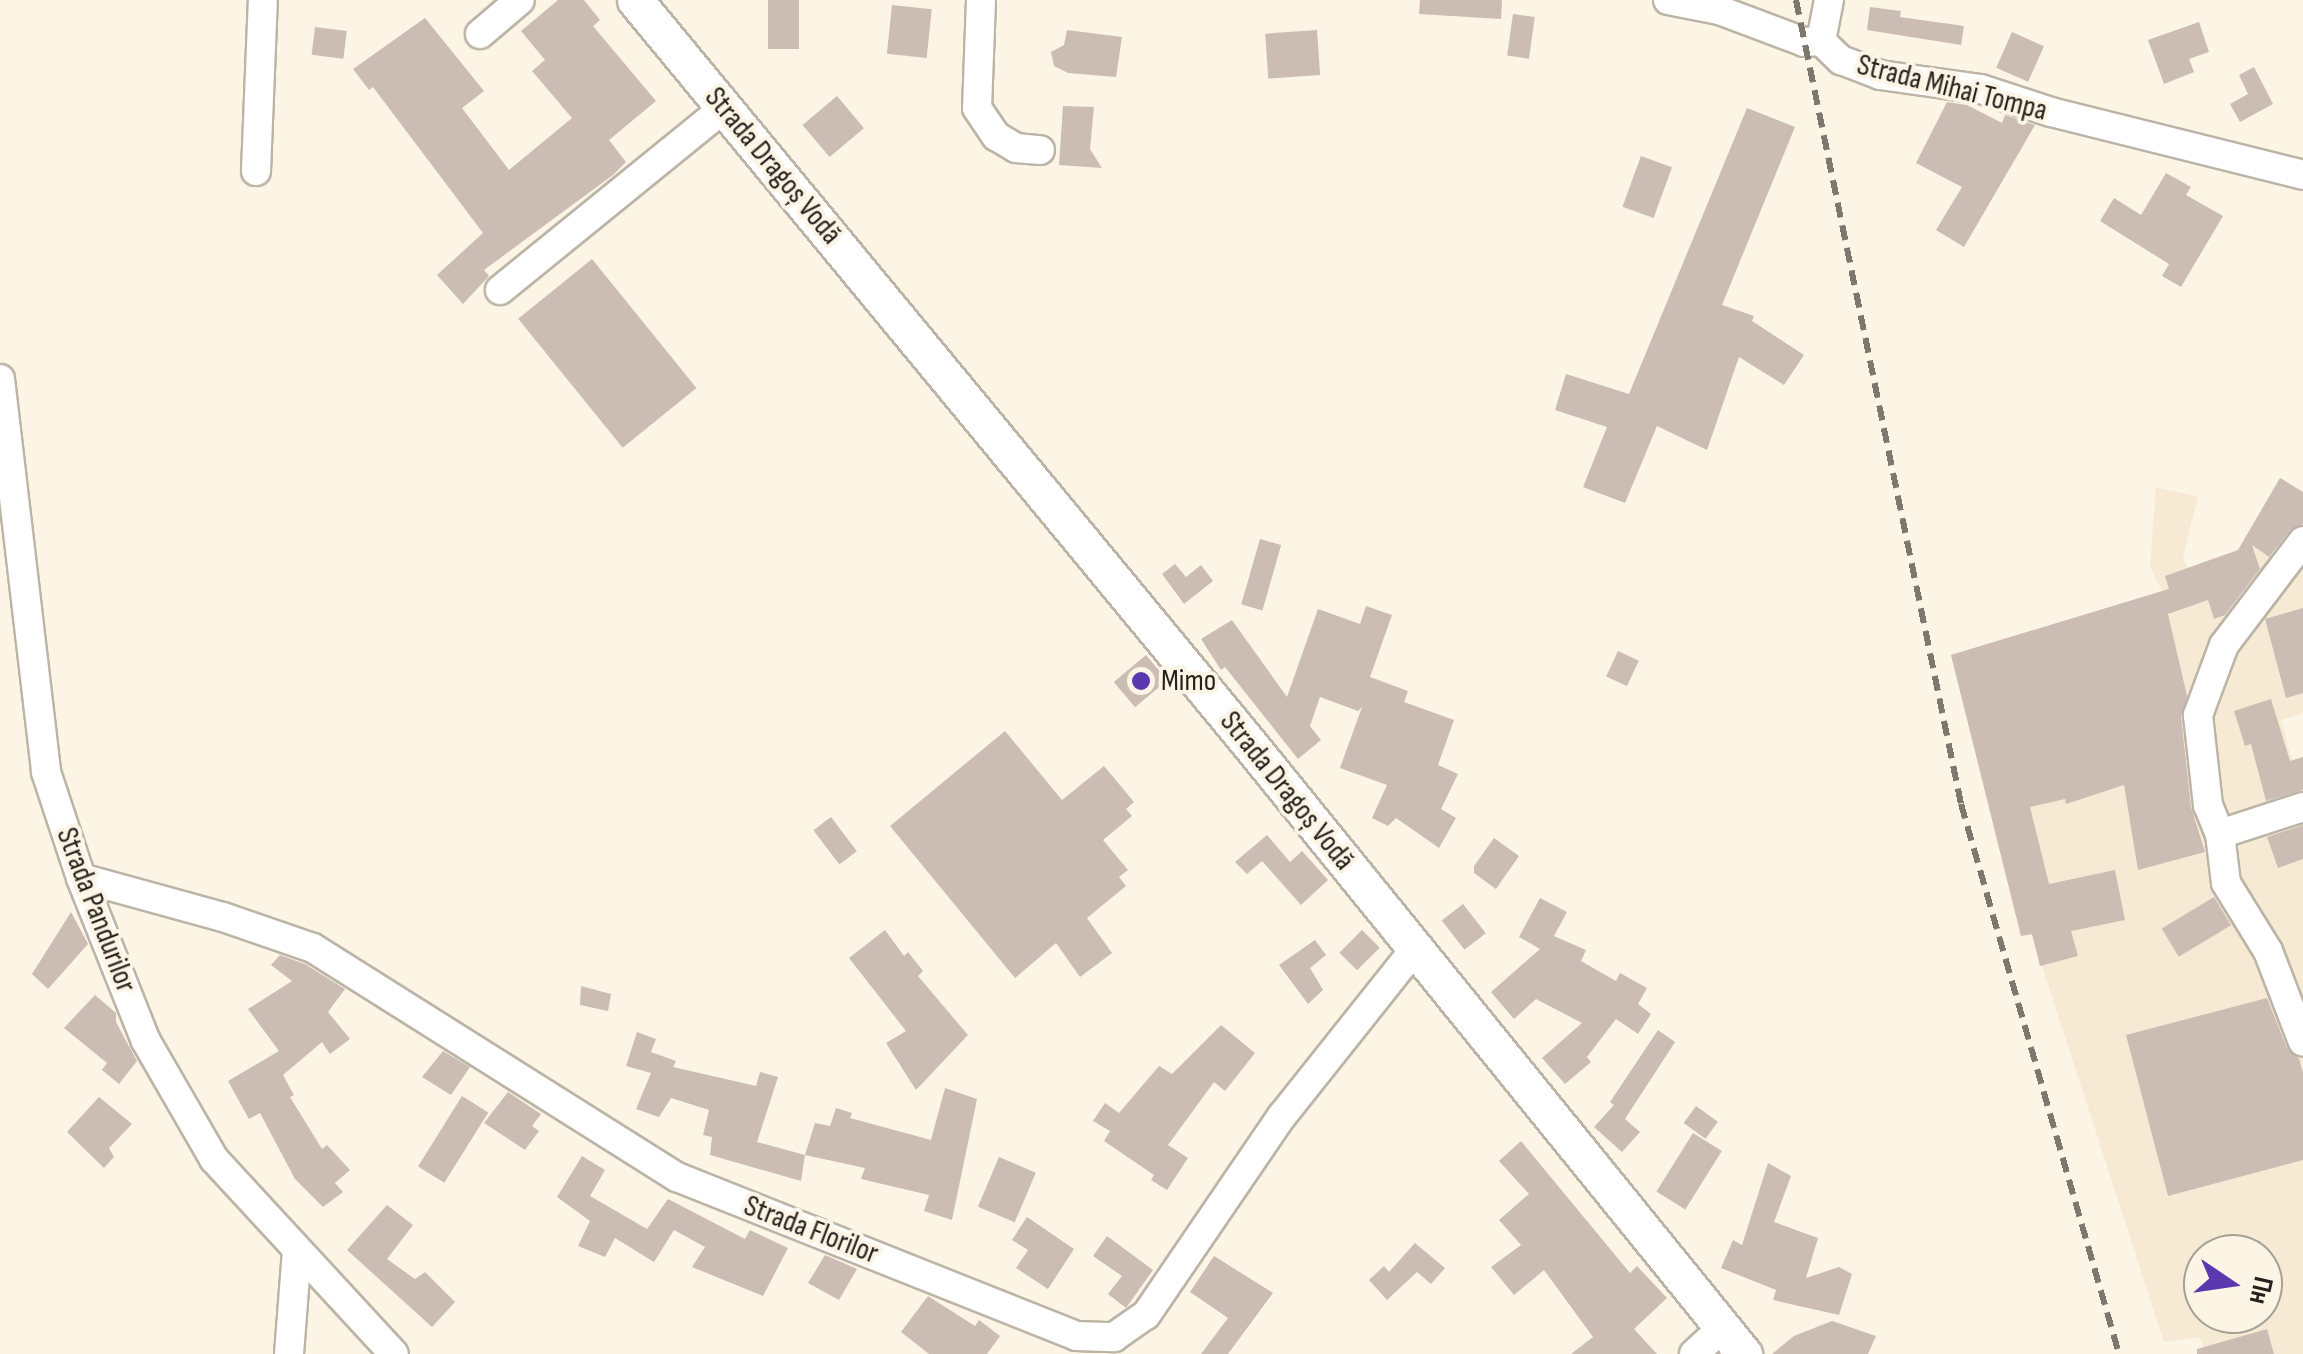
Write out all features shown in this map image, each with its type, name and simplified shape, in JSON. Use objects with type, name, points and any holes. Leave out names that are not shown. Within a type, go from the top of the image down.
[{"type":"main road","name":"Strada Dragoș Vodă","points":[[635,0],[1733,1340]]},
{"type":"street","points":[[256,171],[263,0]]},
{"type":"street","points":[[480,34],[520,0]]},
{"type":"street","points":[[981,0],[977,108],[996,136],[1016,148],[1040,150]]},
{"type":"street","name":"Strada Mihai Tompa","points":[[1668,0],[1719,10],[1804,42],[1821,41],[1841,60],[1880,75],[1981,89],[2066,116],[2303,176]]},
{"type":"street","points":[[1821,41],[1829,0]]},
{"type":"street","points":[[500,290],[724,107]]},
{"type":"street","name":"Strada Pandurilor","points":[[0,379],[46,772],[81,878],[155,1058],[214,1159],[394,1354]]},
{"type":"street","points":[[2303,541],[2224,645],[2198,716],[2208,804],[2220,834],[2226,883],[2268,951],[2303,1042]]},
{"type":"street","points":[[2220,834],[2303,807]]},
{"type":"street","name":"Strada Florilor","points":[[81,878],[223,916],[313,948],[676,1177],[1076,1336],[1114,1337],[1146,1315],[1282,1116],[1414,950]]},
{"type":"street","points":[[289,1354],[297,1251]]},
{"type":"street","points":[[1694,1354],[1733,1340]]},
{"type":"shaded area","points":[[2280,478],[2303,492],[2303,713],[2281,720],[2292,760],[2303,757],[2303,1354],[2205,1354],[2200,1337],[2164,1342],[2032,935],[2021,936],[1951,655],[2162,591],[2150,567],[2156,487],[2198,497],[2183,556],[2187,568],[2250,546],[2242,543]]},
{"type":"building","points":[[558,0],[584,0],[600,20],[593,26],[656,101],[609,140],[626,162],[484,270],[489,276],[463,304],[437,275],[483,233],[373,87],[369,90],[353,69],[425,18],[484,91],[462,108],[509,170],[572,118],[532,71],[545,60],[521,31]]},
{"type":"building","points":[[768,0],[799,0],[799,49],[768,49]]},
{"type":"building","points":[[1420,0],[1502,0],[1501,19],[1419,14]]},
{"type":"building","points":[[892,5],[932,9],[927,58],[887,54]]},
{"type":"building","points":[[1870,7],[1901,11],[1900,17],[1964,26],[1961,45],[1867,30]]},
{"type":"building","points":[[1513,14],[1535,17],[1529,59],[1507,56]]},
{"type":"building","points":[[2199,22],[2209,52],[2189,59],[2194,72],[2164,84],[2148,40]]},
{"type":"building","points":[[315,27],[347,31],[343,59],[312,55]]},
{"type":"building","points":[[1067,30],[1122,37],[1116,77],[1068,73],[1054,66],[1051,52],[1064,45]]},
{"type":"building","points":[[1317,30],[1320,75],[1268,79],[1265,34]]},
{"type":"building","points":[[2012,32],[2044,46],[2028,82],[1996,68]]},
{"type":"building","points":[[2254,67],[2273,104],[2240,122],[2230,104],[2248,94],[2239,75]]},
{"type":"building","points":[[837,96],[864,128],[830,157],[803,125]]},
{"type":"building","points":[[1947,102],[1967,105],[2002,123],[2005,115],[2035,125],[1964,247],[1936,230],[1962,187],[1916,163]]},
{"type":"building","points":[[1063,106],[1094,107],[1090,149],[1102,168],[1059,165]]},
{"type":"building","points":[[1747,108],[1795,127],[1722,305],[1754,316],[1752,321],[1804,355],[1784,385],[1739,357],[1707,450],[1657,426],[1625,503],[1583,487],[1607,427],[1555,410],[1566,374],[1629,394]]},
{"type":"building","points":[[1641,156],[1672,167],[1654,218],[1623,207]]},
{"type":"building","points":[[2166,173],[2191,187],[2186,195],[2223,216],[2181,287],[2162,276],[2169,264],[2100,221],[2114,198],[2141,215]]},
{"type":"building","points":[[592,259],[696,388],[623,448],[518,319]]},
{"type":"building","points":[[2280,478],[2303,492],[2303,524],[2290,530],[2269,557],[2252,545],[2260,569],[2225,615],[2214,619],[2208,600],[2168,614],[2187,696],[2181,717],[2191,807],[2205,852],[2138,870],[2124,785],[2066,804],[2065,799],[2030,807],[2049,884],[2115,870],[2125,920],[2071,931],[2078,956],[2040,966],[2032,934],[2021,936],[1951,655],[2169,589],[2165,576],[2238,550]]},
{"type":"building","points":[[1260,539],[1281,545],[1262,610],[1241,604]]},
{"type":"building","points":[[1175,564],[1186,577],[1201,565],[1213,581],[1184,604],[1162,574]]},
{"type":"building","points":[[1366,606],[1392,615],[1370,677],[1408,691],[1404,702],[1454,720],[1438,765],[1458,774],[1441,809],[1456,818],[1439,848],[1396,818],[1388,826],[1372,818],[1387,785],[1340,768],[1362,707],[1358,711],[1320,697],[1310,726],[1321,740],[1298,759],[1225,667],[1221,670],[1201,639],[1232,620],[1287,697],[1318,609],[1360,624]]},
{"type":"building","points":[[2303,608],[2303,693],[2286,698],[2265,619]]},
{"type":"building","points":[[1618,651],[1639,661],[1627,686],[1606,676]]},
{"type":"building","name":"Mimo","points":[[1146,655],[1167,680],[1135,707],[1114,682]]},
{"type":"building","points":[[2271,699],[2290,761],[2303,757],[2303,790],[2266,801],[2251,744],[2245,746],[2234,711]]},
{"type":"building","points":[[1005,731],[1062,800],[1104,766],[1134,802],[1126,809],[1132,816],[1103,840],[1128,870],[1119,877],[1126,886],[1087,918],[1112,953],[1080,977],[1056,943],[1015,978],[890,826]]},
{"type":"building","points":[[831,817],[857,851],[839,865],[813,830]]},
{"type":"building","points":[[2303,825],[2303,859],[2278,868],[2267,837]]},
{"type":"building","points":[[1267,835],[1290,862],[1302,851],[1328,880],[1301,905],[1262,861],[1247,874],[1235,862]]},
{"type":"building","points":[[1494,838],[1519,856],[1496,889],[1474,873],[1474,866]]},
{"type":"building","points":[[2214,897],[2231,925],[2179,957],[2162,928]]},
{"type":"building","points":[[1540,898],[1567,912],[1554,936],[1586,950],[1581,961],[1616,981],[1620,973],[1647,988],[1638,1004],[1651,1014],[1638,1034],[1616,1019],[1587,1057],[1591,1062],[1565,1084],[1542,1058],[1582,1023],[1536,999],[1514,1019],[1491,992],[1540,949],[1519,937]]},
{"type":"building","points":[[1463,904],[1486,933],[1465,950],[1442,921]]},
{"type":"building","points":[[71,912],[88,944],[48,989],[32,974]]},
{"type":"building","points":[[885,930],[904,956],[908,952],[923,971],[918,976],[968,1035],[916,1090],[886,1043],[906,1031],[849,958]]},
{"type":"building","points":[[1362,930],[1380,948],[1357,970],[1339,953]]},
{"type":"building","points":[[1315,940],[1326,955],[1310,968],[1323,990],[1308,1004],[1279,965]]},
{"type":"building","points":[[280,955],[305,964],[345,989],[328,1012],[350,1039],[330,1054],[322,1042],[283,1075],[294,1095],[290,1097],[322,1149],[327,1145],[350,1170],[335,1183],[343,1192],[323,1207],[295,1179],[260,1113],[249,1119],[228,1081],[279,1051],[248,1009],[292,981],[271,965]]},
{"type":"building","points":[[581,986],[611,994],[608,1011],[580,1005]]},
{"type":"building","points":[[95,995],[116,1013],[116,1022],[137,1061],[119,1084],[102,1070],[107,1063],[64,1028]]},
{"type":"building","points":[[2267,998],[2287,1048],[2299,1059],[2303,1073],[2303,1160],[2168,1196],[2126,1035]]},
{"type":"building","points":[[1221,1025],[1255,1053],[1225,1091],[1214,1082],[1168,1145],[1188,1158],[1167,1190],[1151,1180],[1154,1175],[1104,1141],[1110,1131],[1093,1121],[1105,1103],[1119,1113],[1159,1066],[1172,1074]]},
{"type":"building","points":[[1658,1030],[1675,1042],[1625,1119],[1640,1132],[1622,1152],[1594,1127],[1614,1105],[1610,1102]]},
{"type":"building","points":[[637,1032],[656,1039],[651,1052],[676,1061],[673,1067],[756,1086],[760,1072],[778,1077],[757,1142],[805,1155],[801,1181],[710,1155],[712,1137],[703,1135],[709,1110],[671,1098],[659,1117],[636,1109],[651,1073],[626,1066]]},
{"type":"building","points":[[443,1051],[470,1067],[451,1095],[422,1077]]},
{"type":"building","points":[[945,1088],[977,1099],[952,1220],[924,1211],[929,1195],[861,1179],[865,1168],[805,1155],[815,1123],[830,1126],[836,1108],[852,1113],[850,1118],[931,1140]]},
{"type":"building","points":[[508,1092],[541,1114],[532,1126],[539,1131],[525,1150],[484,1123]]},
{"type":"building","points":[[462,1096],[488,1112],[444,1183],[418,1166]]},
{"type":"building","points":[[99,1097],[132,1124],[109,1148],[114,1157],[104,1168],[67,1132]]},
{"type":"building","points":[[1696,1106],[1718,1122],[1705,1139],[1684,1123]]},
{"type":"building","points":[[1693,1133],[1722,1151],[1685,1210],[1656,1192]]},
{"type":"building","points":[[1521,1141],[1630,1273],[1637,1266],[1667,1298],[1634,1329],[1657,1354],[1571,1354],[1593,1337],[1544,1270],[1514,1295],[1491,1267],[1521,1245],[1499,1220],[1529,1194],[1499,1161]]},
{"type":"building","points":[[582,1156],[605,1170],[590,1196],[647,1229],[668,1199],[745,1239],[750,1230],[788,1248],[763,1296],[692,1267],[705,1247],[674,1230],[654,1262],[615,1238],[605,1257],[578,1246],[590,1221],[557,1197]]},
{"type":"building","points":[[999,1157],[1036,1173],[1015,1222],[978,1207]]},
{"type":"building","points":[[1768,1163],[1791,1176],[1774,1222],[1818,1238],[1806,1278],[1839,1267],[1852,1274],[1839,1315],[1773,1300],[1776,1290],[1721,1268],[1733,1240],[1742,1245]]},
{"type":"building","points":[[387,1205],[413,1225],[387,1259],[415,1279],[425,1272],[455,1302],[432,1327],[347,1250]]},
{"type":"building","points":[[1027,1217],[1074,1249],[1048,1289],[1016,1268],[1028,1250],[1012,1240]]},
{"type":"building","points":[[1107,1236],[1153,1270],[1126,1308],[1108,1294],[1122,1276],[1093,1256]]},
{"type":"building","points":[[1415,1243],[1445,1268],[1431,1284],[1417,1272],[1387,1300],[1369,1280],[1384,1266],[1389,1272]]},
{"type":"building","points":[[825,1255],[857,1269],[839,1300],[808,1283]]},
{"type":"building","points":[[1214,1256],[1273,1293],[1228,1354],[1201,1354],[1228,1318],[1190,1292]]},
{"type":"building","points":[[928,1296],[975,1326],[979,1320],[1000,1336],[987,1354],[929,1354],[901,1332]]},
{"type":"building","points":[[1832,1321],[1876,1336],[1868,1354],[1772,1354],[1794,1336]]},
{"type":"building","points":[[2250,1334],[2268,1334],[2274,1354],[2197,1354],[2197,1349]]},
{"type":"railway","points":[[1796,0],[1961,804],[2119,1354]]},
{"type":"place","name":"Mimo","points":[[1141,681]]}]
